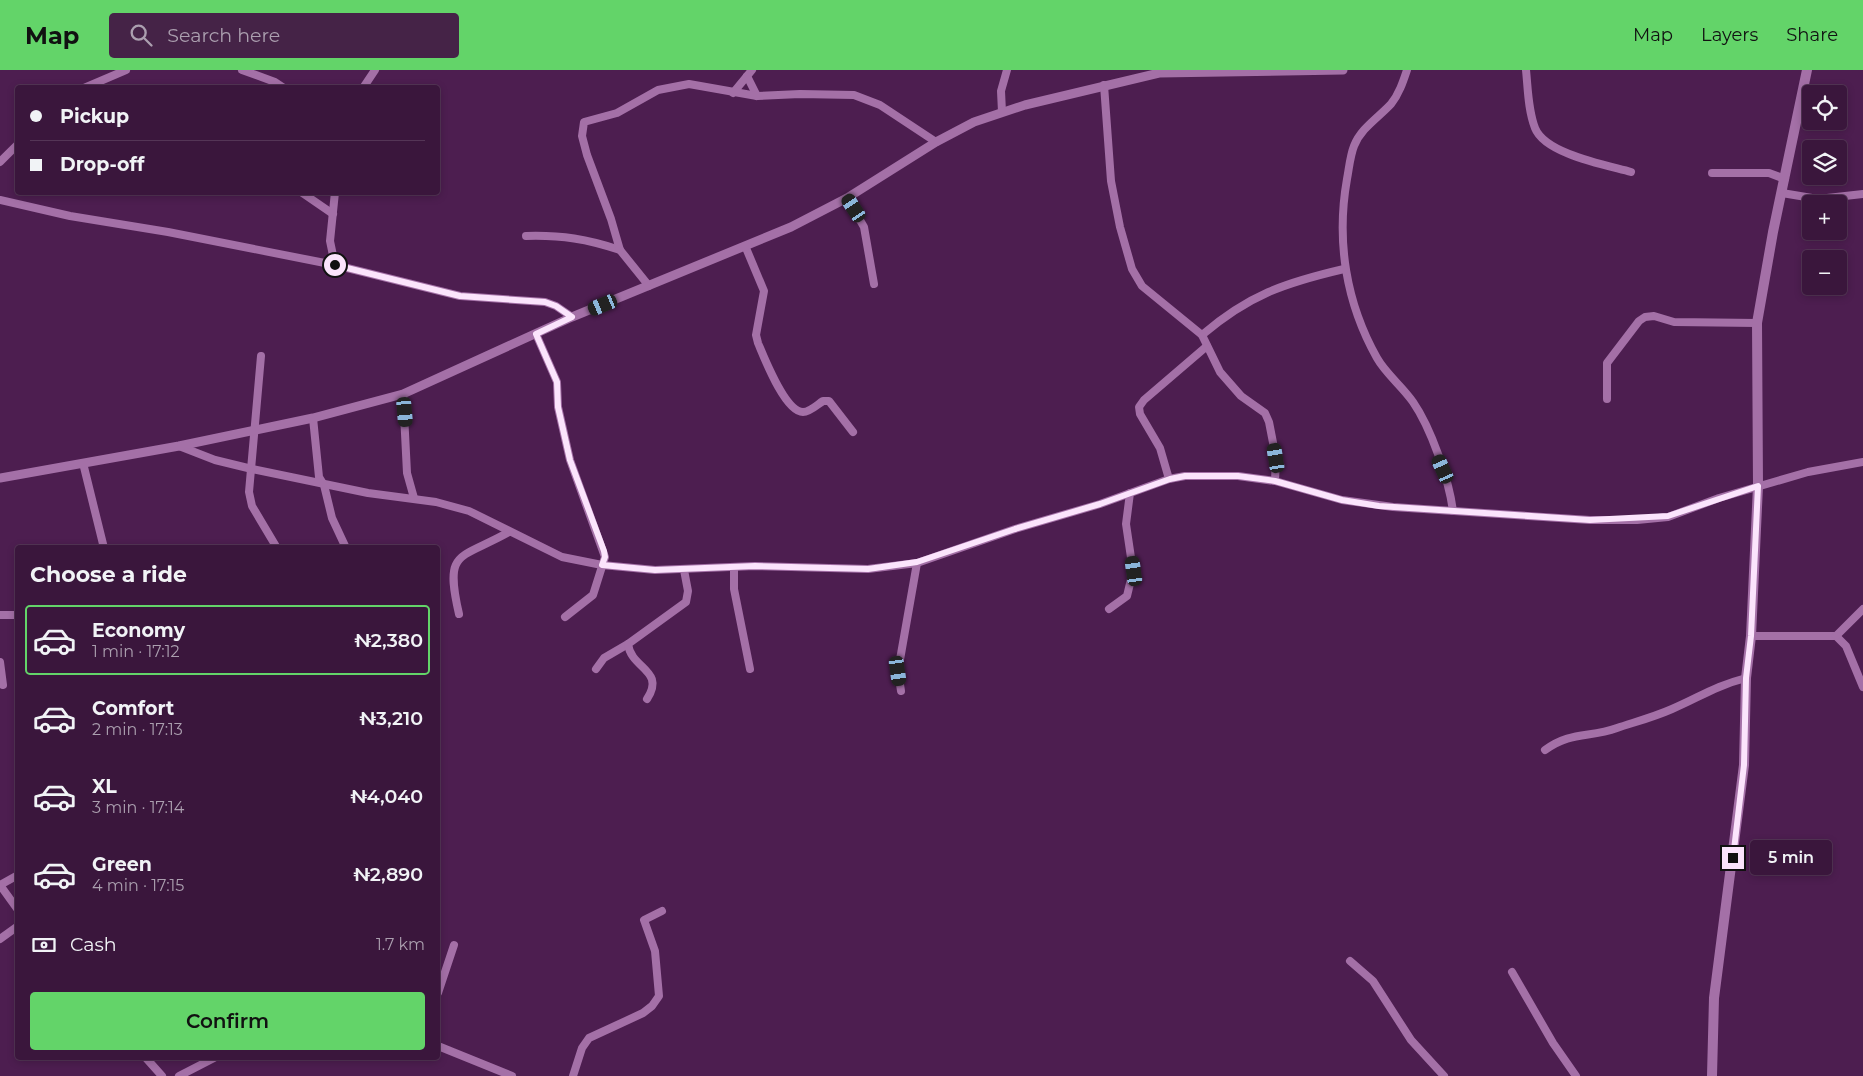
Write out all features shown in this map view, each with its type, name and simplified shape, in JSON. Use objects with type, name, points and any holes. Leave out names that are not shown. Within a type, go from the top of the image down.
[{"type":"main road","points":[[1712,1076],[1714,998],[1744,765],[1746,678],[1751,636],[1758,486],[1758,323],[1807,70]]},
{"type":"street","points":[[91,85],[126,70]]},
{"type":"street","points":[[242,70],[277,85]]},
{"type":"street","points":[[365,85],[375,70]]},
{"type":"street","points":[[1002,112],[1001,91],[1007,70]]},
{"type":"street","points":[[0,478],[179,446],[256,428],[313,418],[403,394],[572,317],[746,248],[791,228],[848,198],[936,142],[974,122],[1002,112],[1104,85],[1159,73],[1196,70],[1342,70]]},
{"type":"street","points":[[1407,70],[1392,102],[1366,127],[1354,146],[1344,198],[1342,227],[1344,269],[1357,311],[1378,360],[1404,390],[1424,423],[1447,478],[1453,511]]},
{"type":"street","points":[[1526,70],[1531,111],[1536,130],[1551,145],[1570,154],[1631,172]]},
{"type":"street","points":[[733,93],[749,73]]},
{"type":"street","points":[[749,73],[757,96]]},
{"type":"street","points":[[649,286],[620,250],[611,219],[587,155],[582,136],[584,122],[617,113],[647,94],[674,85],[689,84],[757,96],[800,94],[854,95],[880,105],[936,142]]},
{"type":"street","points":[[1104,85],[1111,181],[1120,227],[1132,270],[1142,286],[1202,335],[1220,372],[1241,396],[1264,413],[1270,422],[1276,458],[1275,481]]},
{"type":"street","points":[[0,162],[15,147]]},
{"type":"street","points":[[1712,173],[1769,173],[1785,179]]},
{"type":"street","points":[[1782,193],[1818,199],[1863,194]]},
{"type":"street","points":[[305,195],[333,214]]},
{"type":"street","points":[[335,195],[330,241],[335,265]]},
{"type":"street","points":[[848,198],[864,226],[874,284]]},
{"type":"street","points":[[0,200],[70,216],[168,232],[335,265],[460,296],[545,302],[556,306],[572,317]]},
{"type":"street","points":[[526,236],[555,235],[584,238],[620,250]]},
{"type":"street","points":[[746,248],[764,291],[756,335],[758,343],[782,392],[792,406],[800,412],[806,412],[823,401],[829,401],[853,432]]},
{"type":"street","points":[[1202,335],[1237,307],[1257,296],[1314,276],[1344,269]]},
{"type":"street","points":[[1606,399],[1608,363],[1639,321],[1645,317],[1654,316],[1674,322],[1758,323]]},
{"type":"street","points":[[536,334],[557,382],[558,407],[570,460],[605,557],[593,594],[565,617]]},
{"type":"street","points":[[1170,479],[1160,448],[1140,414],[1139,407],[1144,400],[1207,346]]},
{"type":"street","points":[[262,356],[249,492],[252,506],[275,545]]},
{"type":"street","points":[[403,394],[407,473],[414,498]]},
{"type":"street","points":[[313,418],[318,470],[324,485],[332,518],[345,545]]},
{"type":"street","points":[[179,446],[215,460],[252,470],[368,493],[414,498],[468,511],[562,557],[602,565],[684,570],[755,566],[868,569],[917,562],[1015,529],[1100,504],[1170,479],[1185,476],[1238,476],[1275,481],[1342,500],[1365,504],[1590,520],[1637,520],[1668,516],[1758,486],[1808,472],[1863,462]]},
{"type":"street","points":[[82,463],[103,545]]},
{"type":"street","points":[[1109,608],[1127,596],[1134,571],[1126,524],[1130,493]]},
{"type":"street","points":[[459,614],[452,576],[455,564],[461,557],[510,532]]},
{"type":"street","points":[[901,691],[898,671],[917,562]]},
{"type":"street","points":[[734,568],[734,589],[750,670]]},
{"type":"street","points":[[596,669],[604,658],[628,644],[686,602],[688,592],[684,570]]},
{"type":"street","points":[[1751,636],[1836,636],[1863,609]]},
{"type":"street","points":[[0,615],[15,615]]},
{"type":"street","points":[[1836,636],[1846,646],[1863,688]]},
{"type":"street","points":[[628,644],[629,650],[654,682],[654,689],[647,699]]},
{"type":"street","points":[[0,662],[4,684]]},
{"type":"street","points":[[1545,750],[1559,740],[1570,736],[1604,733],[1672,709],[1714,688],[1746,678]]},
{"type":"street","points":[[15,877],[0,885],[15,906]]},
{"type":"street","points":[[574,1076],[582,1048],[589,1038],[643,1013],[652,1006],[659,996],[655,951],[644,920],[662,911]]},
{"type":"street","points":[[0,939],[15,928]]},
{"type":"street","points":[[440,986],[454,946]]},
{"type":"street","points":[[1350,961],[1373,981],[1411,1040],[1444,1076]]},
{"type":"street","points":[[1512,972],[1553,1043],[1576,1076]]},
{"type":"street","points":[[440,1047],[512,1076]]},
{"type":"street","points":[[148,1060],[162,1076]]},
{"type":"street","points":[[179,1076],[210,1060]]},
{"type":"route","points":[[335,265],[460,296],[545,302],[556,306],[572,317],[536,334],[557,382],[558,407],[570,460],[604,551],[605,557],[602,565],[655,570],[755,566],[868,569],[917,562],[1015,529],[1100,504],[1170,479],[1185,476],[1238,476],[1275,481],[1342,500],[1379,506],[1496,512],[1590,520],[1637,520],[1668,516],[1758,486],[1751,636],[1746,678],[1744,765],[1733,858]]}]
